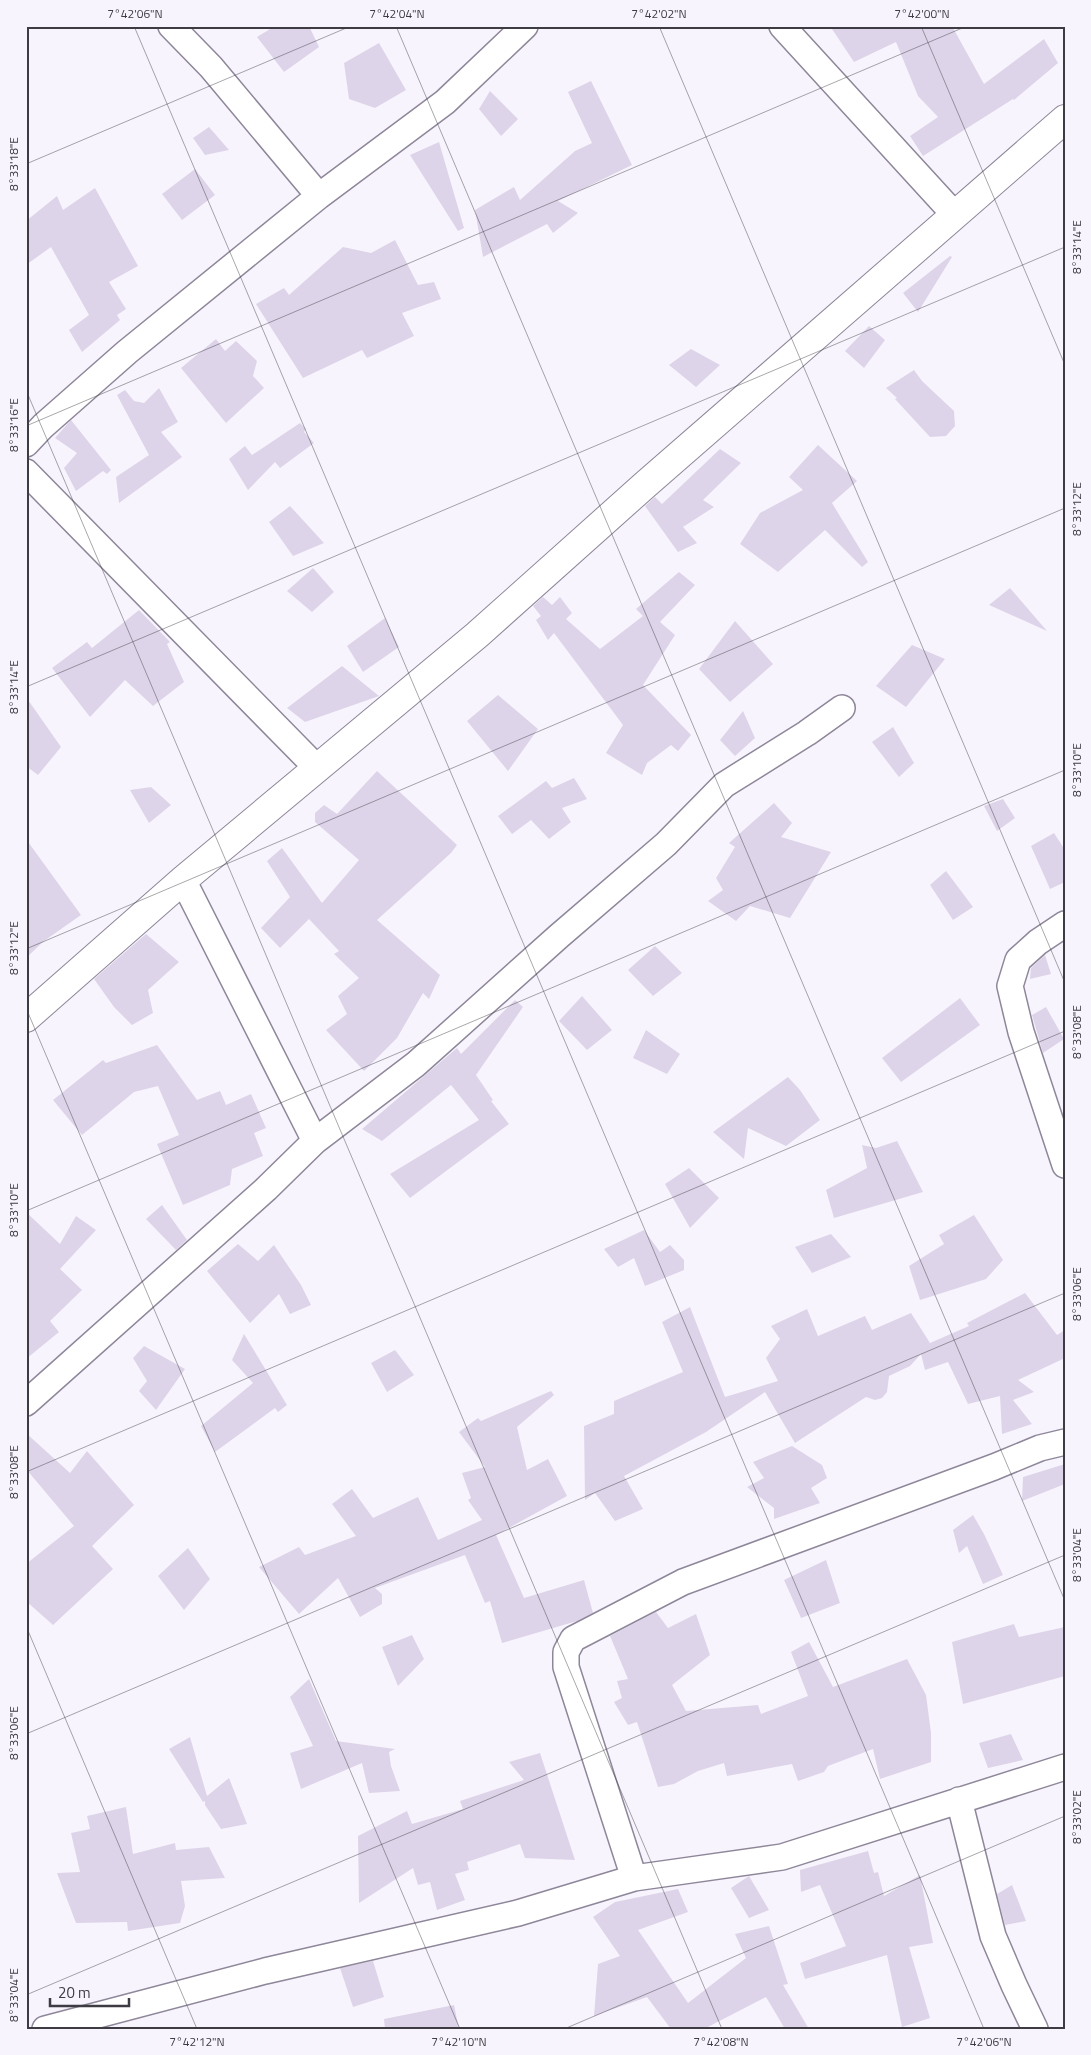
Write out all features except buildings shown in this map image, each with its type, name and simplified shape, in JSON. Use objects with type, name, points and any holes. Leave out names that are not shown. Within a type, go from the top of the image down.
[{"type":"street","points":[[171,26],[211,67],[319,196]]},
{"type":"street","points":[[26,444],[127,352],[319,196],[445,102],[525,26]]},
{"type":"street","points":[[782,26],[954,214]]},
{"type":"street","points":[[26,1018],[182,880],[477,635],[638,490],[1065,119]]},
{"type":"street","points":[[26,472],[317,768]]},
{"type":"street","points":[[26,1403],[266,1189],[315,1140],[416,1064],[559,936],[666,844],[724,784],[807,733],[842,708]]},
{"type":"street","points":[[182,880],[315,1140]]},
{"type":"street","points":[[1065,924],[1038,942],[1018,960],[1010,986],[1021,1032],[1065,1165]]},
{"type":"street","points":[[634,1878],[566,1667],[566,1652],[573,1639],[683,1582],[994,1467],[1040,1448],[1065,1442]]},
{"type":"street","points":[[45,2029],[105,2021],[264,1971],[518,1913],[634,1878],[782,1858],[1065,1767]]},
{"type":"street","points":[[959,1800],[993,1936],[1035,2029]]}]
